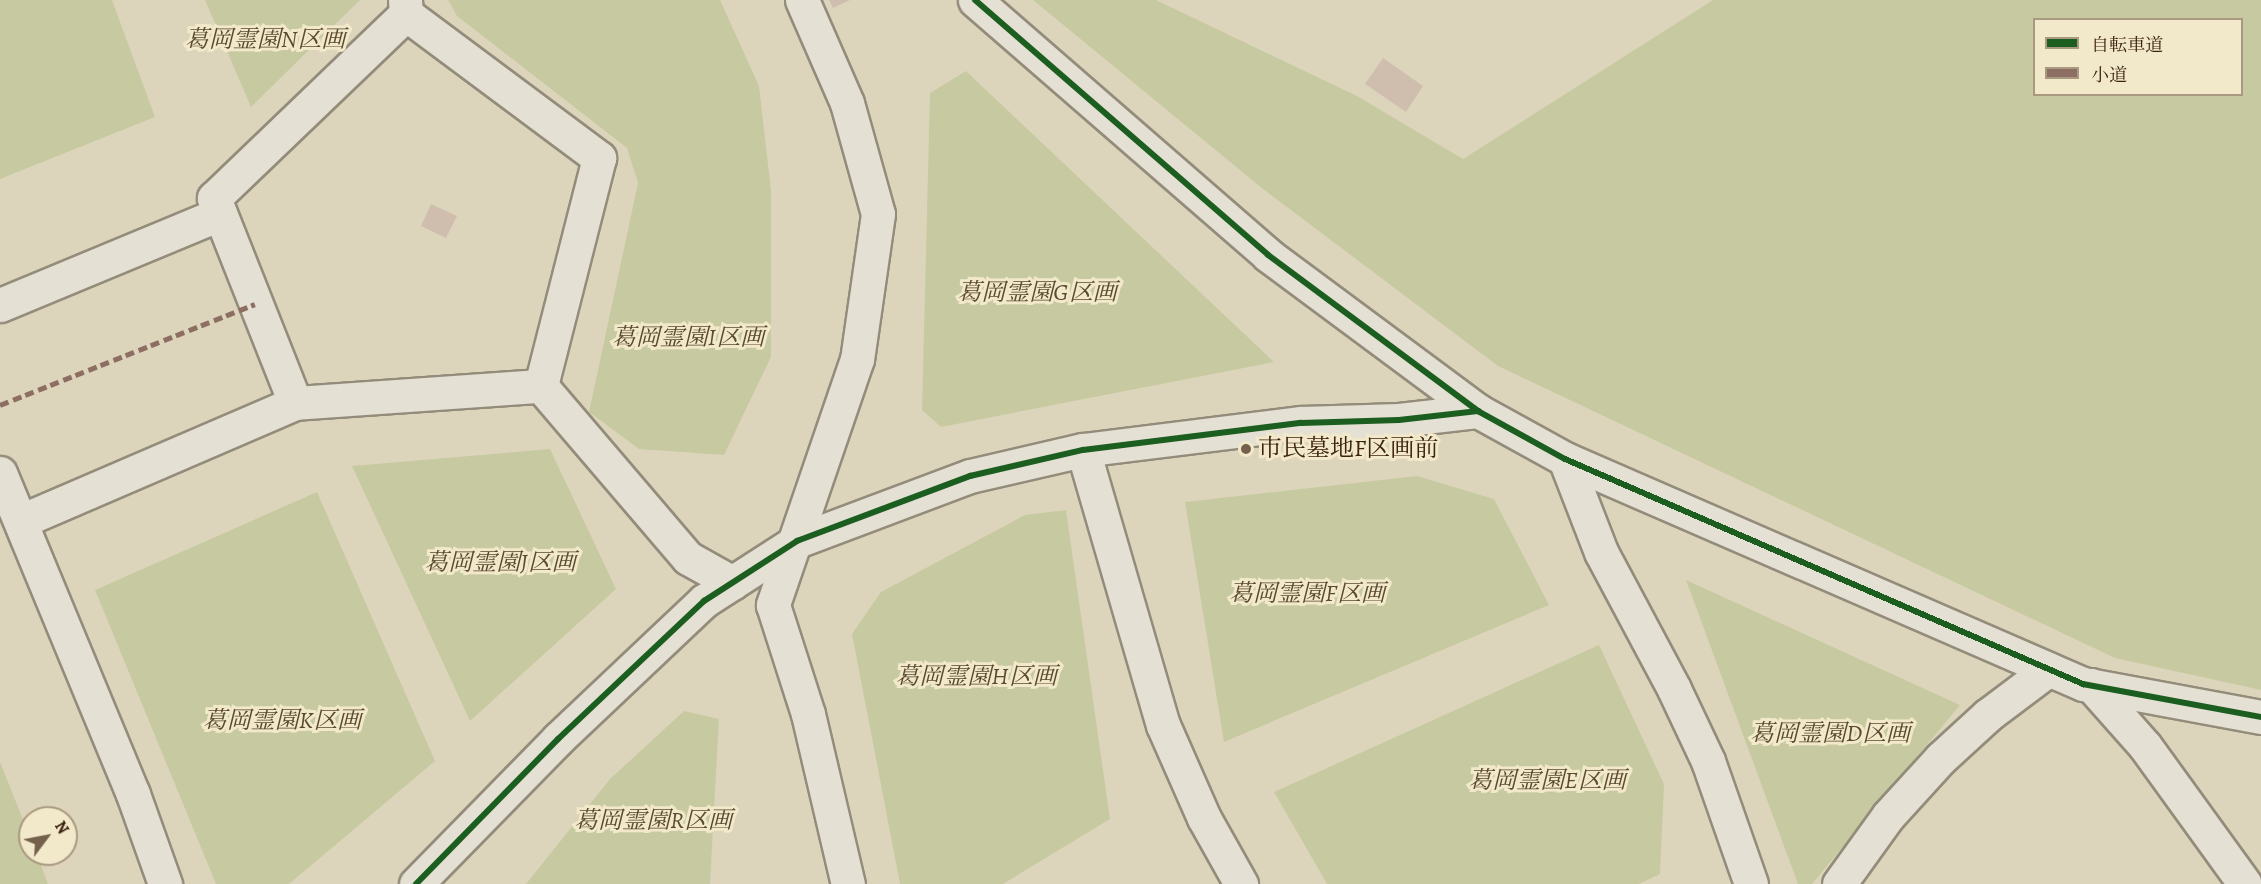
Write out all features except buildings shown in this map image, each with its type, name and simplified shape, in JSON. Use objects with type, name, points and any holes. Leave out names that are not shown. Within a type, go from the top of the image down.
[{"type":"street","points":[[802,0],[847,102],[878,214],[857,359],[773,605],[808,714],[848,884]]},
{"type":"street","points":[[975,0],[1268,255],[1478,411],[1564,459],[2049,669],[2091,685],[2261,717]]},
{"type":"street","points":[[295,403],[214,198],[405,7],[599,158],[541,386]]},
{"type":"street","points":[[0,305],[220,214]]},
{"type":"street","points":[[541,386],[688,558],[733,583]]},
{"type":"street","points":[[21,521],[295,403],[541,386]]},
{"type":"street","points":[[416,884],[558,739],[704,602],[796,541],[970,476],[1083,450],[1301,423],[1399,420],[1478,411]]},
{"type":"street","points":[[1083,450],[1163,725],[1204,818],[1242,884]]},
{"type":"street","points":[[1564,459],[1601,552],[1674,689],[1708,761],[1751,884]]},
{"type":"street","points":[[0,473],[133,794],[165,884]]},
{"type":"street","points":[[1839,884],[1888,816],[1941,758],[1988,715],[2049,669]]},
{"type":"street","points":[[2091,685],[2145,746],[2245,884]]},
{"type":"green space","points":[[0,0],[112,0],[155,117],[0,179]]},
{"type":"green space","name":"葛岡霊園N区画","points":[[205,0],[360,0],[251,107]]},
{"type":"green space","name":"葛岡霊園I区画","points":[[448,0],[720,0],[759,86],[771,190],[771,357],[724,455],[639,449],[589,412],[638,183],[627,148],[457,16]]},
{"type":"green space","points":[[1033,0],[1156,0],[1357,96],[1463,159],[1713,0],[2261,0],[2261,690],[2115,658],[1498,366],[1263,189]]},
{"type":"green space","name":"葛岡霊園G区画","points":[[966,71],[1274,362],[941,427],[922,410],[930,93]]},
{"type":"green space","name":"葛岡霊園J区画","points":[[550,449],[616,589],[470,721],[352,466]]},
{"type":"green space","name":"葛岡霊園F区画","points":[[1417,476],[1494,499],[1549,605],[1224,742],[1185,502]]},
{"type":"green space","name":"葛岡霊園K区画","points":[[317,492],[435,761],[289,884],[216,884],[95,590]]},
{"type":"green space","name":"葛岡霊園H区画","points":[[1066,510],[1110,819],[1003,884],[900,884],[852,634],[881,592],[1025,515]]},
{"type":"green space","name":"葛岡霊園D区画","points":[[1686,580],[1960,705],[1812,884],[1798,884]]},
{"type":"green space","name":"葛岡霊園E区画","points":[[1599,645],[1664,784],[1660,874],[1639,884],[1327,884],[1274,792]]},
{"type":"green space","name":"葛岡霊園R区画","points":[[684,711],[719,719],[710,884],[526,884],[610,779]]},
{"type":"green space","points":[[0,762],[18,807],[18,866],[41,866],[48,884],[0,884]]},
{"type":"marked path","points":[[0,405],[255,304]]},
{"type":"cycle path","points":[[975,0],[1268,255],[1478,411],[1565,459],[2083,684],[2261,717]]},
{"type":"cycle path","points":[[416,884],[558,739],[704,601],[797,541],[970,476],[1083,450],[1301,423],[1399,420],[1478,411]]},
{"type":"place","name":"市民墓地F区画前","points":[[1246,449]]}]
